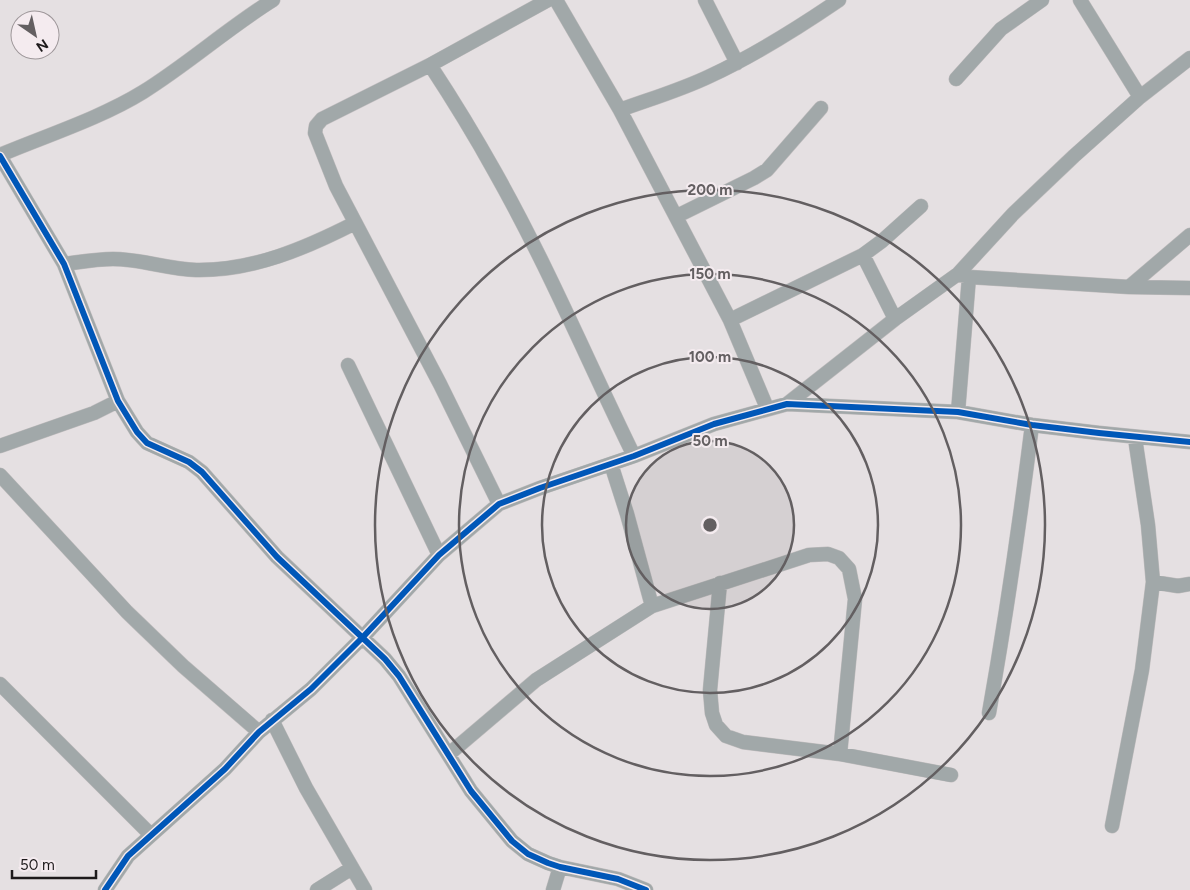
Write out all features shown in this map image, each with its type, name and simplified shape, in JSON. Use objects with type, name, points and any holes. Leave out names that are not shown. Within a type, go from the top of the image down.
[{"type":"street","points":[[273,0],[141,94],[104,112],[0,156],[64,264],[118,401],[136,432],[147,443],[189,462],[202,472],[277,556],[330,608],[363,637],[399,676],[471,791],[512,841],[528,854],[560,867],[618,880],[646,890]]},
{"type":"street","points":[[499,504],[440,384],[336,186],[315,133],[316,126],[322,119],[430,65],[548,0]]},
{"type":"street","points":[[556,0],[620,110],[677,216],[730,320],[767,408]]},
{"type":"street","points":[[705,0],[737,63]]},
{"type":"street","points":[[620,110],[686,86],[737,63],[799,27],[838,0]]},
{"type":"street","points":[[956,79],[1001,29],[1042,0]]},
{"type":"street","points":[[1080,0],[1140,97]]},
{"type":"street","points":[[787,404],[895,319],[963,276],[1013,214],[1140,97],[1190,58]]},
{"type":"street","points":[[430,65],[492,166],[523,224],[634,456]]},
{"type":"street","points":[[677,216],[767,170],[821,108]]},
{"type":"street","points":[[730,320],[863,255],[882,241],[921,206]]},
{"type":"street","points":[[64,264],[113,259],[195,270],[226,268],[287,254],[326,238],[355,223]]},
{"type":"street","points":[[1129,287],[1190,235]]},
{"type":"street","points":[[863,255],[895,319]]},
{"type":"street","points":[[963,276],[1129,287],[1190,288]]},
{"type":"street","points":[[958,412],[963,276]]},
{"type":"street","points":[[348,365],[439,555]]},
{"type":"street","points":[[0,446],[94,413],[118,401]]},
{"type":"street","points":[[105,890],[128,856],[232,762],[272,720],[311,689],[363,637],[439,555],[499,504],[634,456],[714,424],[787,404],[958,412],[1032,425],[1135,438],[1190,442]]},
{"type":"street","points":[[989,713],[1009,595],[1032,425]]},
{"type":"street","points":[[1112,826],[1142,670],[1153,582],[1148,525],[1135,438]]},
{"type":"street","points":[[611,464],[627,514],[652,606]]},
{"type":"street","points":[[0,475],[152,637],[259,732]]},
{"type":"street","points":[[449,754],[536,680],[652,606],[809,555],[828,554],[839,558],[849,569],[855,599],[840,754]]},
{"type":"street","points":[[1153,582],[1178,586],[1190,584]]},
{"type":"street","points":[[720,583],[710,690],[712,713],[716,725],[726,736],[743,742],[840,754],[951,775]]},
{"type":"street","points":[[0,684],[151,835]]},
{"type":"street","points":[[272,720],[306,788],[365,890]]},
{"type":"street","points":[[553,890],[560,867]]},
{"type":"street","points":[[317,890],[352,868]]},
{"type":"cycle path","points":[[0,156],[64,264],[118,401],[137,432],[147,443],[189,462],[202,472],[277,557],[385,659],[399,676],[471,791],[512,841],[528,854],[548,863],[618,879],[646,890]]},
{"type":"cycle path","points":[[105,890],[128,856],[225,769],[259,732],[311,689],[363,637],[439,555],[499,504],[634,456],[714,424],[787,404],[958,412],[1032,425],[1190,442]]}]
